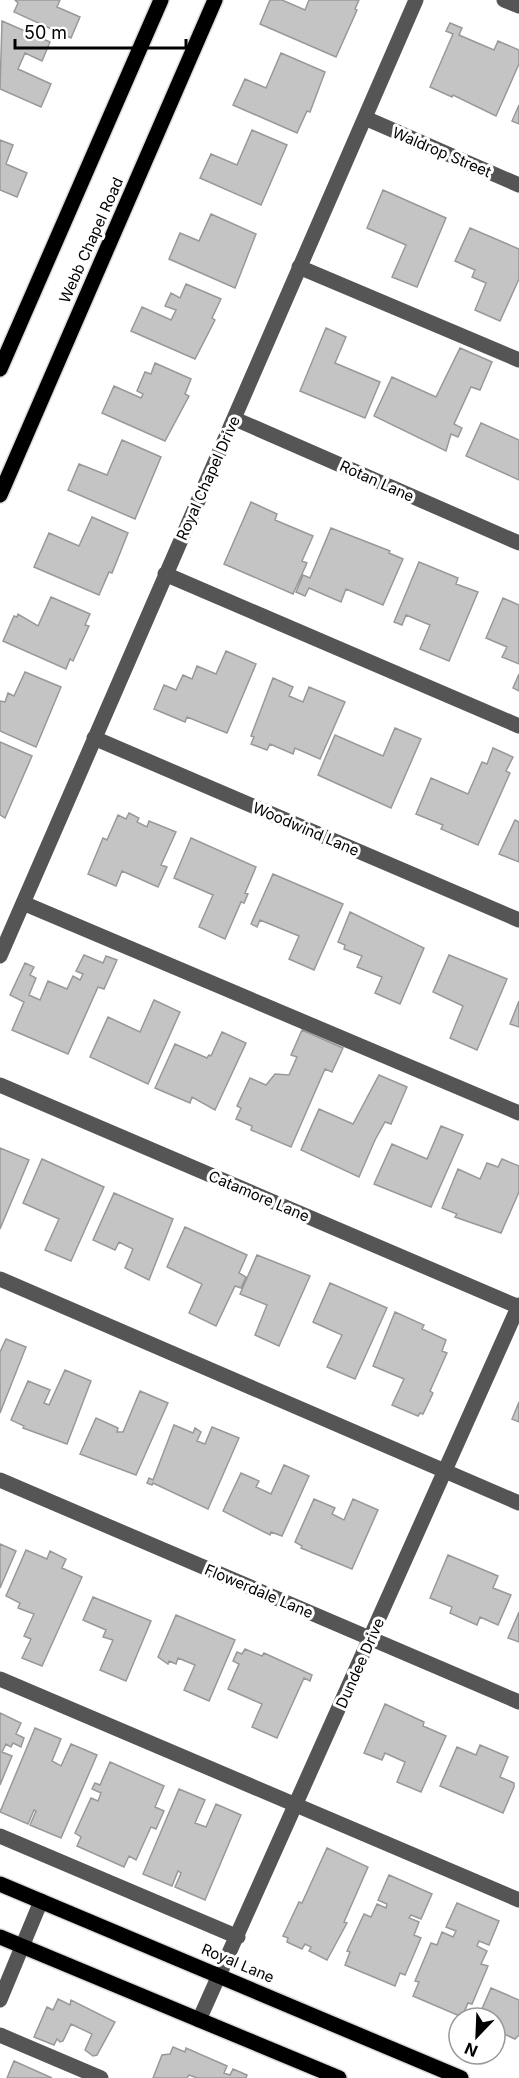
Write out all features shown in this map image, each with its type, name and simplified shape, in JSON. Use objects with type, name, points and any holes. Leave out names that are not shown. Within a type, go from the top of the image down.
[{"type":"main road","name":"Webb Chapel Road","points":[[0,369],[161,0]]},
{"type":"main road","name":"Webb Chapel Road","points":[[0,495],[215,0]]},
{"type":"main road","name":"Royal Lane","points":[[0,1884],[461,2078]]},
{"type":"main road","points":[[0,1937],[339,2078]]},
{"type":"street","name":"Royal Chapel Drive","points":[[0,956],[416,0]]},
{"type":"street","points":[[504,0],[519,6]]},
{"type":"street","name":"Waldrop Street","points":[[365,118],[519,185]]},
{"type":"street","points":[[299,267],[519,360]]},
{"type":"street","name":"Rotan Lane","points":[[235,419],[519,543]]},
{"type":"street","points":[[165,574],[519,726]]},
{"type":"street","name":"Woodwind Lane","points":[[94,738],[519,920]]},
{"type":"street","points":[[23,903],[519,1113]]},
{"type":"street","name":"Catamore Lane","points":[[0,1085],[519,1306]]},
{"type":"street","points":[[0,1279],[519,1503]]},
{"type":"street","name":"Dundee Drive","points":[[199,2020],[519,1306]]},
{"type":"street","name":"Flowerdale Lane","points":[[0,1480],[519,1702]]},
{"type":"street","points":[[0,1678],[519,1900]]},
{"type":"street","points":[[0,1836],[238,1937]]},
{"type":"street","points":[[0,2000],[41,1901]]},
{"type":"street","points":[[0,2035],[100,2078]]},
{"type":"building","points":[[15,0],[60,0],[57,7],[80,17],[71,38],[14,12],[18,3]]},
{"type":"building","points":[[270,0],[282,0],[305,10],[309,0],[359,0],[355,9],[357,10],[336,57],[260,24]]},
{"type":"building","points":[[2,21],[50,42],[42,61],[25,53],[18,69],[51,84],[41,107],[0,89]]},
{"type":"building","points":[[450,23],[462,28],[459,35],[494,50],[498,41],[519,50],[519,64],[496,116],[453,95],[452,97],[430,87],[453,34],[446,31]]},
{"type":"building","points":[[281,53],[325,72],[310,112],[307,111],[297,133],[233,105],[245,79],[266,88]]},
{"type":"building","points":[[519,105],[519,124],[512,121]]},
{"type":"building","points":[[252,130],[287,145],[261,205],[200,178],[211,154],[237,165]]},
{"type":"building","points":[[0,140],[13,145],[6,164],[27,173],[17,197],[0,190]]},
{"type":"building","points":[[383,190],[446,218],[417,287],[392,277],[406,245],[367,228]]},
{"type":"building","points":[[211,214],[256,234],[235,288],[169,259],[180,233],[199,241]]},
{"type":"building","points":[[470,228],[519,249],[519,279],[500,321],[475,310],[486,283],[472,277],[475,270],[455,261]]},
{"type":"building","points":[[186,284],[221,299],[212,318],[215,320],[195,359],[131,331],[142,307],[171,320],[176,310],[165,306],[171,293],[180,298]]},
{"type":"building","points":[[326,328],[346,337],[335,363],[380,382],[365,418],[300,391]]},
{"type":"building","points":[[460,348],[492,362],[480,390],[471,387],[454,424],[462,428],[458,437],[451,434],[446,451],[374,416],[392,377],[436,397]]},
{"type":"building","points":[[155,363],[191,379],[185,394],[189,396],[165,441],[102,413],[114,386],[141,398],[143,394],[137,391],[145,372],[151,374]]},
{"type":"building","points":[[481,423],[519,440],[519,480],[466,456]]},
{"type":"building","points":[[122,440],[161,457],[135,519],[68,490],[79,464],[107,475]]},
{"type":"building","points":[[251,502],[277,514],[275,520],[313,536],[302,561],[307,563],[293,594],[224,564]]},
{"type":"building","points":[[92,517],[128,533],[112,573],[109,572],[99,595],[34,567],[49,533],[79,546]]},
{"type":"building","points":[[331,528],[390,551],[389,553],[403,559],[383,605],[346,589],[341,602],[309,588],[305,596],[296,592],[303,575],[310,578]]},
{"type":"building","points":[[419,562],[458,578],[456,584],[478,592],[449,661],[420,649],[430,625],[406,615],[402,625],[394,622]]},
{"type":"building","points":[[51,597],[90,614],[85,625],[89,626],[73,661],[70,659],[66,669],[3,641],[14,616],[17,617],[18,614],[38,626]]},
{"type":"building","points":[[503,598],[519,605],[519,664],[502,657],[507,647],[486,638]]},
{"type":"building","points":[[226,651],[256,664],[227,733],[187,717],[185,722],[154,709],[164,685],[176,690],[183,675],[192,679],[197,666],[216,674]]},
{"type":"building","points":[[25,672],[61,687],[36,747],[0,731],[0,701],[5,702],[8,693],[14,696]]},
{"type":"building","points":[[519,674],[519,691],[513,688]]},
{"type":"building","points":[[273,678],[293,687],[289,696],[303,702],[309,687],[345,702],[320,759],[295,748],[293,754],[270,744],[267,750],[251,744],[254,737],[251,736]]},
{"type":"building","points":[[395,728],[421,739],[391,808],[318,775],[335,735],[383,756]]},
{"type":"building","points":[[0,742],[32,756],[5,818],[0,815]]},
{"type":"building","points":[[493,748],[513,757],[506,771],[510,773],[478,845],[441,829],[443,825],[416,814],[431,778],[468,794],[482,762],[487,764]]},
{"type":"building","points":[[129,813],[139,818],[137,822],[147,827],[149,821],[176,832],[161,865],[167,867],[158,887],[122,871],[116,886],[88,874],[103,838],[107,840],[118,815],[126,819]]},
{"type":"building","points":[[515,820],[519,822],[519,862],[499,854]]},
{"type":"building","points":[[191,838],[256,867],[245,893],[248,894],[244,903],[241,902],[225,939],[199,927],[213,895],[174,878]]},
{"type":"building","points":[[273,874],[343,904],[314,970],[289,959],[299,936],[260,920],[257,927],[251,924]]},
{"type":"building","points":[[350,912],[424,948],[400,1004],[375,993],[382,977],[357,967],[362,956],[344,949],[345,945],[338,942]]},
{"type":"building","points":[[84,955],[103,963],[106,956],[117,960],[104,989],[98,987],[68,1054],[12,1030],[24,1002],[10,995],[25,963],[34,967],[30,975],[36,978],[29,995],[40,1000],[48,981],[67,989],[73,976],[80,980],[83,974],[76,971]]},
{"type":"building","points":[[449,955],[507,979],[477,1050],[450,1038],[463,1006],[433,992]]},
{"type":"building","points":[[154,1000],[180,1012],[148,1084],[90,1057],[108,1017],[140,1032]]},
{"type":"building","points":[[519,1001],[519,1027],[510,1024]]},
{"type":"building","points":[[302,1030],[343,1048],[332,1072],[325,1069],[291,1147],[251,1130],[252,1126],[236,1119],[241,1108],[237,1106],[250,1078],[266,1085],[275,1074],[289,1075],[297,1057],[291,1055]]},
{"type":"building","points":[[222,1032],[246,1043],[215,1110],[192,1097],[190,1103],[155,1088],[175,1044],[207,1058],[211,1056]]},
{"type":"building","points":[[379,1075],[407,1087],[391,1124],[385,1122],[375,1140],[359,1177],[301,1150],[319,1109],[353,1124]]},
{"type":"building","points":[[441,1126],[463,1135],[431,1207],[374,1184],[392,1144],[427,1159]]},
{"type":"building","points":[[0,1148],[29,1160],[0,1229]]},
{"type":"building","points":[[42,1159],[104,1187],[71,1261],[45,1250],[59,1219],[23,1203]]},
{"type":"building","points":[[502,1159],[519,1166],[519,1192],[501,1233],[455,1217],[457,1214],[442,1208],[458,1169],[480,1179],[487,1163],[498,1167]]},
{"type":"building","points":[[114,1193],[173,1219],[149,1280],[125,1268],[133,1249],[119,1242],[115,1250],[93,1240]]},
{"type":"building","points":[[185,1227],[247,1255],[239,1273],[246,1277],[241,1288],[235,1286],[216,1326],[189,1313],[202,1284],[167,1267]]},
{"type":"building","points":[[257,1255],[310,1276],[279,1346],[255,1335],[267,1305],[240,1294]]},
{"type":"building","points":[[330,1283],[387,1308],[355,1379],[327,1367],[342,1335],[313,1322]]},
{"type":"building","points":[[395,1312],[424,1325],[422,1329],[446,1340],[442,1351],[447,1353],[430,1391],[433,1393],[423,1414],[420,1413],[418,1416],[392,1405],[404,1379],[373,1366]]},
{"type":"building","points":[[6,1339],[26,1347],[0,1413],[0,1352]]},
{"type":"building","points":[[65,1370],[91,1381],[67,1444],[23,1428],[24,1426],[11,1420],[28,1381],[50,1390],[44,1403],[49,1405]]},
{"type":"building","points":[[140,1391],[168,1403],[136,1475],[80,1454],[96,1418],[118,1428],[117,1432],[123,1432]]},
{"type":"building","points":[[519,1402],[519,1422],[512,1419]]},
{"type":"building","points":[[174,1425],[193,1433],[195,1428],[201,1432],[197,1441],[205,1444],[212,1427],[239,1438],[208,1509],[153,1483],[152,1485],[147,1483],[149,1478],[153,1480]]},
{"type":"building","points":[[284,1465],[309,1476],[282,1536],[271,1532],[270,1535],[223,1511],[241,1473],[259,1481],[256,1487],[271,1494]]},
{"type":"building","points":[[314,1499],[335,1508],[332,1514],[344,1520],[353,1499],[378,1510],[352,1569],[301,1548],[302,1546],[295,1542]]},
{"type":"building","points":[[0,1544],[16,1551],[0,1588]]},
{"type":"building","points":[[26,1550],[47,1559],[50,1551],[66,1559],[62,1568],[82,1577],[42,1666],[22,1658],[31,1639],[24,1636],[34,1614],[18,1608],[20,1603],[6,1596]]},
{"type":"building","points":[[448,1555],[498,1576],[493,1588],[511,1595],[498,1625],[480,1617],[477,1625],[450,1613],[452,1607],[430,1598]]},
{"type":"building","points":[[93,1597],[151,1621],[126,1681],[100,1670],[113,1640],[103,1637],[106,1630],[83,1620]]},
{"type":"building","points":[[519,1612],[519,1642],[508,1638]]},
{"type":"building","points":[[176,1615],[235,1640],[209,1701],[184,1690],[195,1665],[178,1658],[176,1664],[169,1661],[168,1664],[158,1657]]},
{"type":"building","points":[[245,1649],[262,1656],[264,1653],[312,1675],[310,1681],[304,1678],[277,1738],[252,1727],[262,1704],[228,1689],[239,1664],[233,1661],[237,1652],[242,1654]]},
{"type":"building","points":[[385,1704],[424,1722],[423,1726],[446,1736],[421,1792],[397,1782],[405,1762],[385,1753],[382,1760],[364,1753]]},
{"type":"building","points":[[0,1713],[21,1723],[16,1734],[24,1738],[21,1747],[13,1743],[11,1747],[6,1744],[2,1752],[12,1756],[0,1785]]},
{"type":"building","points":[[35,1728],[61,1739],[52,1761],[61,1766],[71,1744],[97,1755],[61,1838],[30,1825],[36,1811],[34,1810],[28,1824],[0,1812]]},
{"type":"building","points":[[480,1745],[508,1757],[500,1777],[514,1783],[514,1787],[503,1813],[440,1786],[457,1747],[476,1755]]},
{"type":"building","points":[[110,1762],[164,1786],[155,1807],[164,1811],[156,1829],[151,1827],[136,1860],[129,1856],[124,1867],[77,1846],[81,1837],[75,1833],[91,1798],[98,1801],[101,1793],[92,1789],[95,1783],[100,1785]]},
{"type":"building","points":[[179,1789],[205,1800],[195,1823],[206,1827],[216,1804],[241,1815],[205,1900],[175,1887],[181,1873],[178,1871],[172,1886],[143,1874]]},
{"type":"building","points":[[327,1848],[368,1867],[344,1922],[347,1923],[327,1960],[309,1951],[311,1947],[305,1944],[302,1949],[287,1942],[288,1938],[283,1936],[299,1902],[302,1903]]},
{"type":"building","points":[[389,1875],[432,1894],[421,1919],[411,1915],[409,1918],[419,1922],[414,1935],[421,1938],[405,1975],[400,1973],[395,1986],[345,1965],[350,1952],[347,1951],[364,1914],[371,1917],[377,1904],[386,1908],[387,1904],[378,1900]]},
{"type":"building","points":[[457,1903],[499,1921],[489,1945],[479,1941],[477,1946],[487,1951],[481,1964],[488,1966],[472,2004],[447,2006],[447,2011],[413,1996],[419,1982],[415,1981],[431,1943],[437,1945],[442,1932],[453,1937],[456,1931],[446,1927]]},
{"type":"building","points":[[491,1988],[519,2000],[519,2035],[515,2039],[507,2035],[507,2006],[483,2006]]},
{"type":"building","points":[[58,1999],[70,2005],[71,2000],[115,2022],[97,2055],[93,2056],[85,2050],[92,2034],[71,2024],[63,2041],[60,2042],[57,2039],[54,2045],[34,2037],[47,2007],[53,2010]]},
{"type":"building","points":[[173,2047],[185,2052],[186,2048],[227,2066],[224,2073],[230,2075],[233,2069],[247,2075],[246,2078],[197,2078],[189,2075],[187,2078],[153,2078],[162,2055],[170,2054]]},
{"type":"building","points":[[14,2061],[52,2078],[7,2078]]}]
